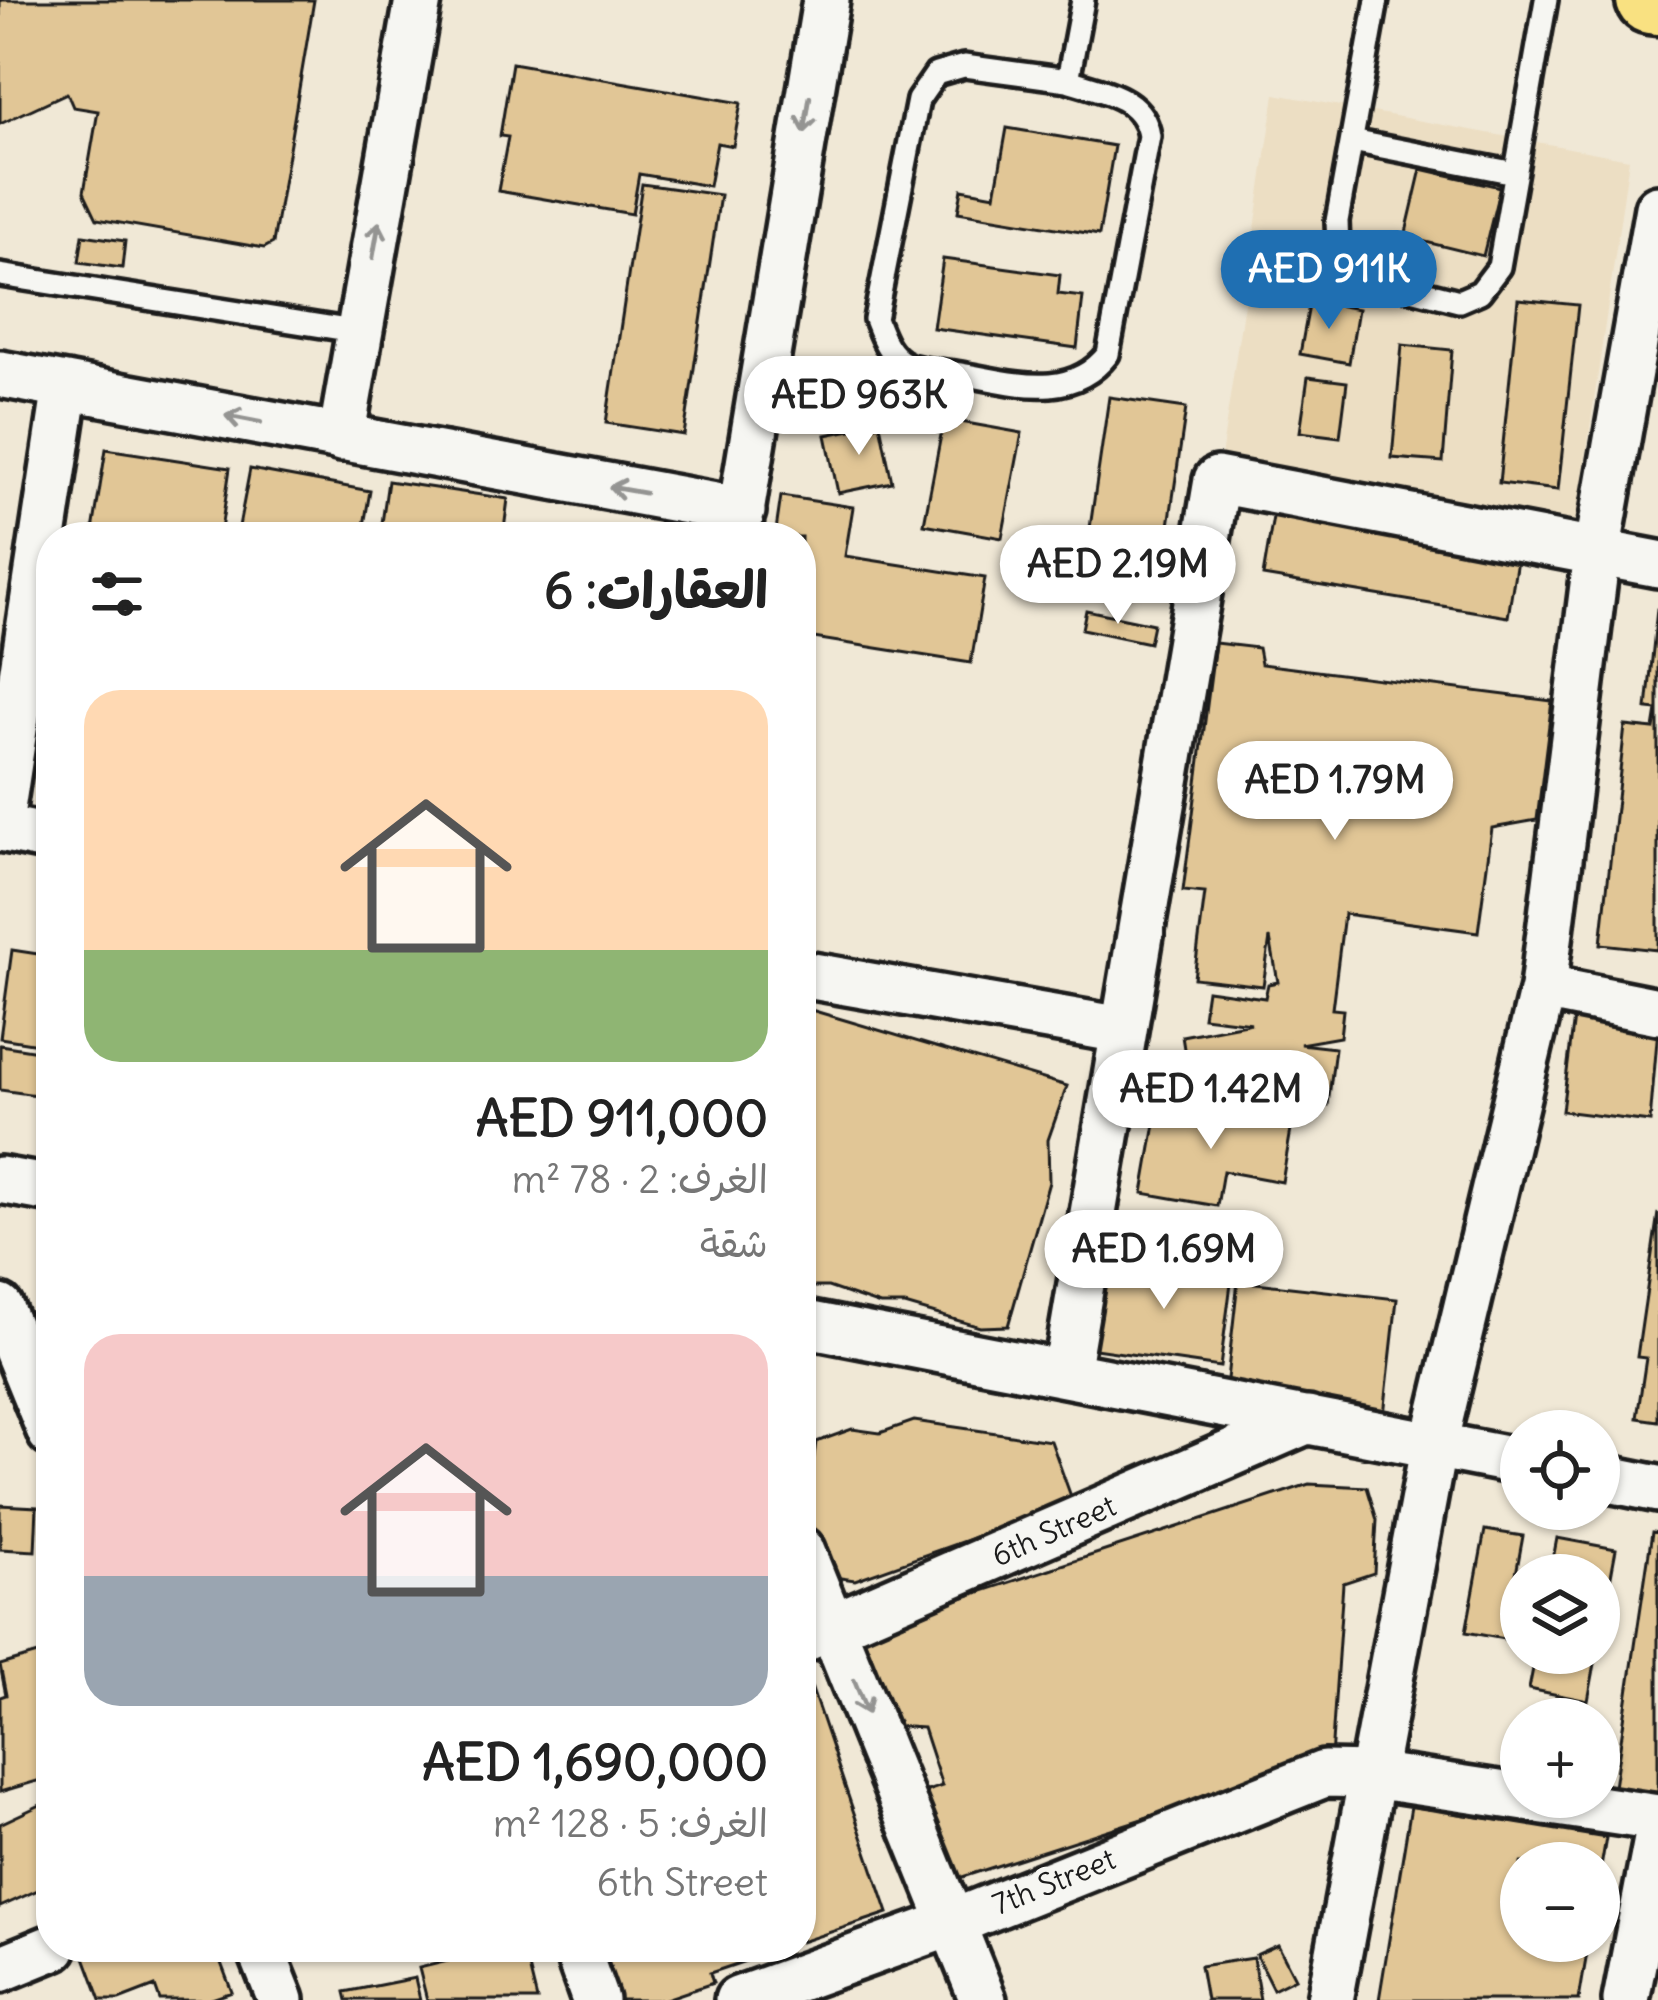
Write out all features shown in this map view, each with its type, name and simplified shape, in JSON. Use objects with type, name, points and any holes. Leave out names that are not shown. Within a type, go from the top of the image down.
[{"type":"street","points":[[341,438],[418,0]]},
{"type":"street","points":[[739,522],[826,0]]},
{"type":"street","points":[[1330,2000],[1434,1444],[1543,988],[1597,554],[1658,208]]},
{"type":"street","points":[[0,374],[341,438],[730,522]]},
{"type":"street","points":[[46,522],[66,386]]},
{"type":"street","points":[[1066,1373],[1216,480],[1658,564]]},
{"type":"street","points":[[36,586],[0,825],[36,834]]},
{"type":"street","points":[[816,977],[1122,1030]]},
{"type":"street","points":[[1543,988],[1658,1012]]},
{"type":"street","points":[[0,1180],[36,1186]]},
{"type":"street","points":[[0,1308],[36,1396]]},
{"type":"street","points":[[816,1326],[1500,1458]]},
{"type":"street","name":"6th Street","points":[[817,1634],[1308,1420]]},
{"type":"street","points":[[1620,1481],[1658,1489]]},
{"type":"street","points":[[817,1634],[954,1922],[983,2000]]},
{"type":"street","name":"7th Street","points":[[738,2000],[954,1922],[1324,1774],[1372,1775],[1658,1818]]},
{"type":"street","points":[[1625,2000],[1658,1834]]},
{"type":"street","points":[[0,1969],[36,1954]]},
{"type":"street","points":[[266,1962],[281,2000]]},
{"type":"street","points":[[581,1962],[595,2000]]},
{"type":"lane","points":[[1068,80],[1083,0]]},
{"type":"lane","points":[[1377,0],[1337,221],[1338,247],[1349,273],[1459,301],[1480,292],[1499,267],[1546,0]]},
{"type":"lane","points":[[964,66],[1068,80],[1130,101],[1146,117],[1149,136],[1108,354],[1082,378],[1034,387],[907,365],[886,347],[875,319],[918,100],[936,74],[964,66]]},
{"type":"lane","points":[[1352,141],[1515,172]]},
{"type":"lane","points":[[0,275],[360,332]]},
{"type":"shaded area","points":[[1275,94],[1629,159],[1575,532],[1220,464]]},
{"type":"building","points":[[0,0],[314,0],[273,243],[264,248],[97,219],[84,192],[98,111],[73,107],[67,93],[0,124]]},
{"type":"building","points":[[512,63],[741,103],[733,146],[717,143],[709,186],[639,174],[632,214],[498,191],[508,137],[500,136]]},
{"type":"building","points":[[1007,128],[1114,146],[1099,235],[958,212],[962,189],[995,195]]},
{"type":"building","points":[[1421,169],[1500,187],[1483,256],[1405,237]]},
{"type":"building","points":[[642,184],[720,195],[684,435],[606,423]]},
{"type":"building","points":[[83,235],[125,241],[122,268],[79,262]]},
{"type":"building","points":[[943,259],[1060,275],[1058,294],[1083,297],[1077,348],[933,328]]},
{"type":"building","points":[[1518,299],[1578,305],[1558,490],[1499,483]]},
{"type":"building","points":[[1310,300],[1358,309],[1349,363],[1300,354]]},
{"type":"building","points":[[1402,345],[1452,350],[1443,462],[1392,458]]},
{"type":"building","points":[[1308,377],[1347,382],[1340,437],[1300,432]]},
{"type":"building","points":[[1109,397],[1186,408],[1161,581],[1084,569]]},
{"type":"building","points":[[944,419],[1022,433],[1002,538],[924,524]]},
{"type":"building","points":[[880,424],[892,482],[838,493],[826,435]]},
{"type":"building","points":[[106,449],[230,468],[222,522],[94,522]]},
{"type":"building","points":[[250,469],[370,491],[365,522],[240,522]]},
{"type":"building","points":[[388,481],[508,499],[505,522],[382,522]]},
{"type":"building","points":[[781,496],[853,507],[845,556],[985,578],[971,663],[816,638],[816,522],[777,522]]},
{"type":"building","points":[[1274,511],[1518,553],[1508,617],[1263,576]]},
{"type":"building","points":[[1657,609],[1658,950],[1601,944],[1625,726],[1654,729],[1657,710],[1647,709]]},
{"type":"building","points":[[1086,610],[1153,624],[1149,643],[1082,629]]},
{"type":"building","points":[[1215,643],[1258,648],[1261,664],[1552,701],[1537,820],[1492,828],[1478,932],[1344,914],[1332,1009],[1343,1010],[1340,1037],[1300,1044],[1335,1048],[1328,1105],[1190,1087],[1182,1036],[1251,1023],[1203,1017],[1207,990],[1265,998],[1268,984],[1278,982],[1270,938],[1263,986],[1194,978],[1205,893],[1183,891]]},
{"type":"building","points":[[12,950],[36,954],[36,1044],[0,1038]]},
{"type":"building","points":[[816,1011],[1067,1086],[1048,1140],[1049,1182],[1008,1326],[980,1327],[905,1305],[880,1305],[816,1287]]},
{"type":"building","points":[[1574,1017],[1658,1028],[1650,1122],[1562,1111]]},
{"type":"building","points":[[0,1045],[36,1051],[36,1095],[0,1090]]},
{"type":"building","points":[[1159,1101],[1292,1124],[1282,1182],[1223,1171],[1217,1206],[1143,1193]]},
{"type":"building","points":[[1658,1213],[1658,1421],[1637,1418],[1646,1358],[1637,1357]]},
{"type":"building","points":[[1107,1258],[1232,1276],[1220,1367],[1095,1349]]},
{"type":"building","points":[[1238,1281],[1397,1299],[1384,1415],[1225,1397]]},
{"type":"building","points":[[914,1421],[1051,1441],[1073,1502],[855,1580],[826,1576],[816,1548],[816,1442],[852,1429],[880,1433]]},
{"type":"building","points":[[1309,1484],[1367,1487],[1377,1520],[1374,1573],[1343,1583],[1331,1758],[953,1880],[924,1792],[942,1786],[923,1728],[892,1726],[861,1631]]},
{"type":"building","points":[[0,1505],[36,1507],[35,1551],[0,1549]]},
{"type":"building","points":[[1485,1530],[1523,1536],[1520,1554],[1500,1554],[1500,1638],[1466,1632]]},
{"type":"building","points":[[1652,1532],[1658,1533],[1658,1793],[1620,1788],[1620,1747]]},
{"type":"building","points":[[1557,1538],[1616,1549],[1615,1554],[1554,1554]]},
{"type":"building","points":[[36,1654],[36,1781],[0,1792],[0,1697],[6,1695],[0,1665]]},
{"type":"building","points":[[1532,1674],[1593,1674],[1589,1698],[1529,1689]]},
{"type":"building","points":[[816,1701],[888,1913],[816,1937]]},
{"type":"building","points":[[1411,1806],[1606,1838],[1605,1842],[1500,1842],[1500,1962],[1585,1962],[1579,2000],[1379,2000]]},
{"type":"building","points":[[36,1807],[36,1891],[0,1907],[0,1824]]},
{"type":"building","points":[[1278,1945],[1295,1978],[1273,1989],[1256,1955]]},
{"type":"building","points":[[1253,1958],[1260,2000],[1206,2000],[1200,1966]]},
{"type":"building","points":[[87,1962],[221,1962],[232,1992],[209,2000],[160,2000],[155,1986],[119,2000],[101,2000]]},
{"type":"building","points":[[444,1962],[528,1962],[537,2000],[427,2000],[419,1968]]},
{"type":"building","points":[[593,1962],[743,1962],[710,1973],[713,1983],[663,2000],[606,2000]]},
{"type":"building","points":[[415,1978],[420,2000],[347,2000],[345,1992]]}]
